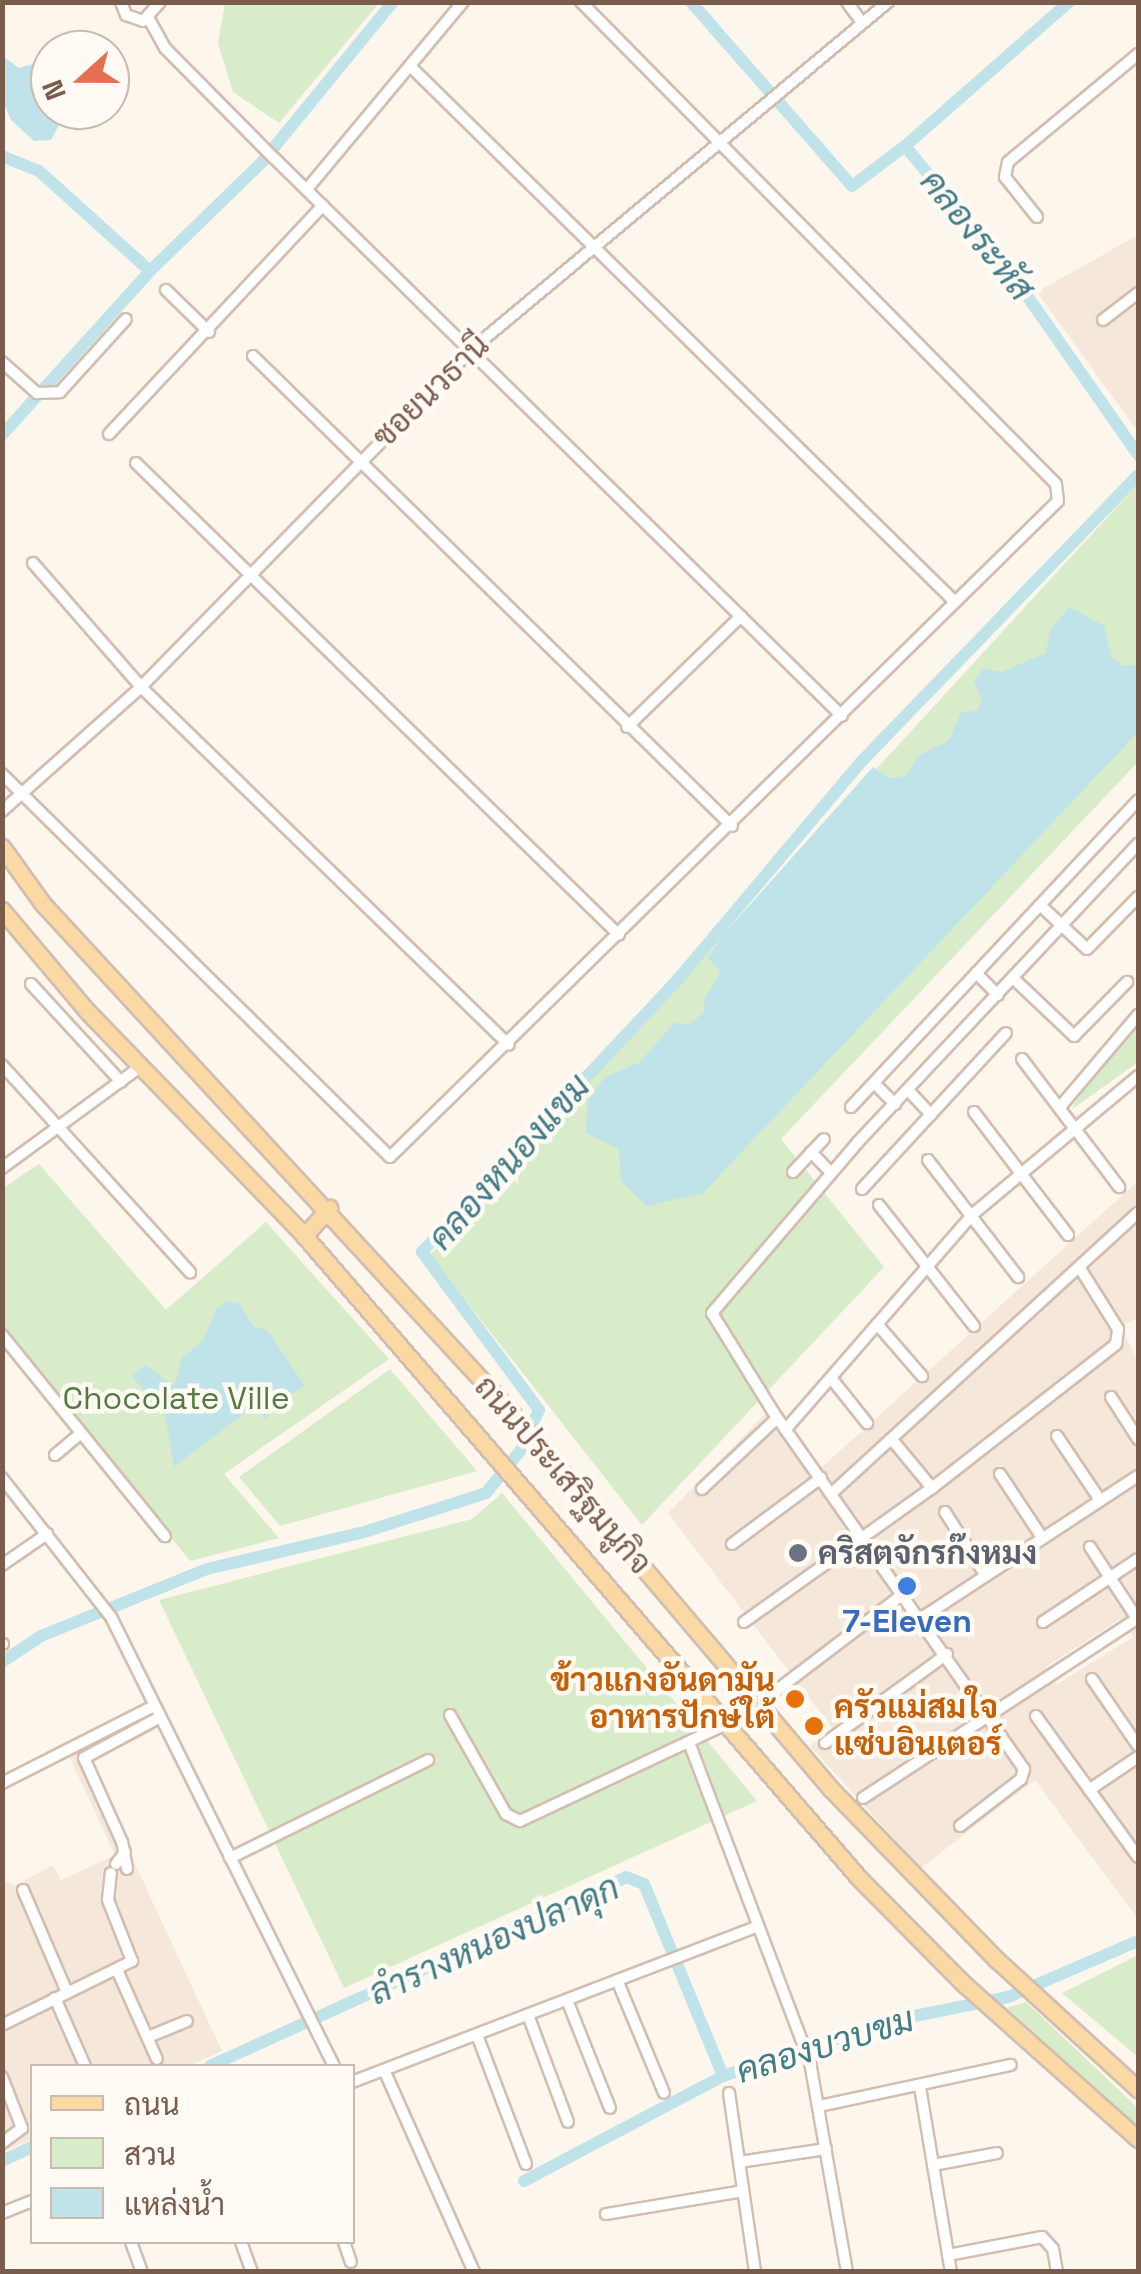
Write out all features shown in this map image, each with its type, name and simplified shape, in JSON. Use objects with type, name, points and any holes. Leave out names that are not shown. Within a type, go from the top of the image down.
[{"type":"main road","name":"ถนนประเสริฐมนูกิจ","points":[[2,846],[80,945],[329,1208],[512,1413],[870,1832],[996,1959],[1138,2089]]},
{"type":"main road","name":"ถนนประเสริฐมนูกิจ","points":[[2,910],[140,1067],[304,1236],[859,1878],[964,1984],[1138,2139]]},
{"type":"main road","points":[[304,1236],[329,1208]]},
{"type":"street","points":[[121,2],[131,19],[149,19]]},
{"type":"street","points":[[149,19],[160,2]]},
{"type":"street","points":[[306,189],[412,68],[463,2]]},
{"type":"street","points":[[2,774],[382,1156],[398,1154],[842,716],[1060,492],[581,2]]},
{"type":"street","points":[[847,2],[862,23]]},
{"type":"street","name":"ซอยนวธานี","points":[[2,811],[141,688],[472,349],[594,242],[888,2]]},
{"type":"street","points":[[149,19],[165,48],[270,154],[842,716]]},
{"type":"street","points":[[1037,217],[1005,176],[1008,162],[1138,54]]},
{"type":"street","points":[[412,68],[594,242],[952,600]]},
{"type":"street","points":[[109,434],[210,332],[323,205]]},
{"type":"street","points":[[166,290],[210,332]]},
{"type":"street","points":[[1102,320],[1138,293]]},
{"type":"street","points":[[2,362],[40,394],[60,392],[126,319]]},
{"type":"street","points":[[254,356],[732,826]]},
{"type":"street","points":[[136,463],[620,935]]},
{"type":"street","points":[[32,563],[141,688],[509,1045]]},
{"type":"street","points":[[627,726],[741,616]]},
{"type":"street","points":[[851,1107],[1138,800]]},
{"type":"street","points":[[960,1826],[1024,1776],[947,1654],[777,1418],[712,1313],[831,1173],[1138,844]]},
{"type":"street","points":[[1040,905],[1087,949],[1094,947],[1138,897]]},
{"type":"street","points":[[976,972],[998,995]]},
{"type":"street","points":[[1014,979],[1074,1036],[1127,982]]},
{"type":"street","points":[[31,984],[121,1082]]},
{"type":"street","points":[[1060,1106],[1138,1015]]},
{"type":"street","points":[[862,1190],[1006,1034]]},
{"type":"street","points":[[1022,1058],[1119,1187]]},
{"type":"street","points":[[2,1065],[190,1272]]},
{"type":"street","points":[[2,1168],[140,1067]]},
{"type":"street","points":[[786,1429],[972,1215],[1073,1126],[1135,1079],[1138,1094]]},
{"type":"street","points":[[874,1083],[895,1104]]},
{"type":"street","points":[[908,1090],[931,1114]]},
{"type":"street","points":[[974,1112],[1068,1235]]},
{"type":"street","points":[[793,1172],[824,1138]]},
{"type":"street","points":[[811,1152],[831,1173]]},
{"type":"street","points":[[928,1160],[1018,1277]]},
{"type":"street","points":[[878,1205],[974,1326]]},
{"type":"street","points":[[832,1493],[894,1442],[1138,1214]]},
{"type":"street","points":[[744,1622],[865,1539],[1120,1339],[1081,1270]]},
{"type":"street","points":[[877,1324],[922,1376]]},
{"type":"street","points":[[2,1336],[165,1536]]},
{"type":"street","points":[[831,1378],[867,1423]]},
{"type":"street","points":[[1111,1398],[1138,1439]]},
{"type":"street","points":[[702,1490],[777,1418]]},
{"type":"street","points":[[55,1455],[81,1433]]},
{"type":"street","points":[[1057,1436],[1100,1500]]},
{"type":"street","points":[[894,1442],[932,1488]]},
{"type":"street","points":[[1000,1474],[1041,1536]]},
{"type":"street","points":[[920,1618],[1138,1476]]},
{"type":"street","points":[[2,1478],[112,1617],[333,2064]]},
{"type":"street","points":[[732,1544],[822,1478]]},
{"type":"street","points":[[944,1512],[984,1573]]},
{"type":"street","points":[[2,1564],[47,1534]]},
{"type":"street","points":[[863,1798],[1138,1619],[1090,1547]]},
{"type":"street","points":[[1043,1622],[1138,1559]]},
{"type":"street","points":[[760,1703],[903,1594]]},
{"type":"street","points":[[825,1743],[947,1654]]},
{"type":"street","points":[[1092,1679],[1138,1746]]},
{"type":"street","points":[[2,1783],[156,1712]]},
{"type":"street","points":[[2,2032],[3,2023],[118,1972],[132,1960],[108,1900],[125,1852],[84,1758],[156,1712]]},
{"type":"street","points":[[450,1715],[506,1814],[520,1820],[650,1755],[690,1746],[726,1724]]},
{"type":"street","points":[[1036,1716],[1138,1857]]},
{"type":"street","points":[[690,1746],[810,2062],[847,2272]]},
{"type":"street","points":[[1089,1790],[1138,1757]]},
{"type":"street","points":[[230,1858],[428,1760]]},
{"type":"street","points":[[23,1890],[67,1992]]},
{"type":"street","points":[[355,2081],[758,1926]]},
{"type":"street","points":[[118,1972],[157,2059]]},
{"type":"street","points":[[617,1980],[664,2094]]},
{"type":"street","points":[[55,1998],[84,2064]]},
{"type":"street","points":[[567,2000],[610,2108]]},
{"type":"street","points":[[528,2015],[568,2122]]},
{"type":"street","points":[[148,2037],[186,2021]]},
{"type":"street","points":[[477,2035],[526,2164]]},
{"type":"street","points":[[819,2106],[1010,2066]]},
{"type":"street","points":[[385,2072],[474,2272]]},
{"type":"street","points":[[2,2077],[22,2128],[2,2143]]},
{"type":"street","points":[[920,2087],[951,2272]]},
{"type":"street","points":[[729,2093],[755,2272]]},
{"type":"street","points":[[739,2162],[826,2149]]},
{"type":"street","points":[[933,2165],[997,2154]]},
{"type":"street","points":[[606,2214],[743,2191]]},
{"type":"street","points":[[2,2213],[30,2203]]},
{"type":"street","points":[[948,2255],[1042,2237],[1050,2242],[1057,2272]]},
{"type":"street","points":[[127,2272],[141,2269],[132,2244]]},
{"type":"street","points":[[242,2244],[252,2272]]},
{"type":"street","points":[[345,2244],[352,2262]]},
{"type":"shaded area","points":[[1138,235],[1138,432],[1037,292]]},
{"type":"shaded area","points":[[1138,1181],[1138,1318],[1121,1326],[1138,1362],[1138,1607],[1132,1611],[1138,1620],[1138,1919],[1035,1780],[921,1868],[810,1746],[833,1729],[668,1513],[774,1405],[821,1468]],"holes":[[[1120,1619],[1133,1637],[1057,1684],[1046,1667]]]},
{"type":"shaded area","points":[[146,1717],[154,1731],[88,1763],[222,2051],[193,2064],[30,2064],[30,2140],[3,2152],[3,1880],[16,1885],[53,1865],[61,1880],[115,1855],[69,1756]]},
{"type":"green space","points":[[225,2],[379,3],[279,123],[233,92],[218,43]]},
{"type":"green space","points":[[1138,484],[1138,762],[781,1139],[884,1267],[642,1525],[430,1255]]},
{"type":"green space","points":[[1138,1020],[1138,1062],[1071,1110],[1087,1084]]},
{"type":"green space","name":"Chocolate Ville","points":[[39,1164],[166,1310],[266,1222],[389,1359],[224,1474],[279,1538],[190,1561],[3,1330],[3,1188]]},
{"type":"green space","points":[[390,1369],[477,1471],[280,1526],[239,1477]]},
{"type":"green space","points":[[502,1493],[757,1801],[344,1988],[159,1600],[472,1519]]},
{"type":"green space","points":[[1138,1955],[1138,2057],[1062,1993]]},
{"type":"green space","points":[[1026,2002],[1138,2108],[1138,2129],[1006,2008]]},
{"type":"water","points":[[3,56],[19,68],[30,65],[30,130],[56,130],[51,140],[34,141],[11,120],[3,101]]},
{"type":"water","points":[[1069,607],[1104,626],[1112,658],[1123,666],[1138,664],[1138,732],[703,1193],[647,1206],[621,1181],[619,1149],[586,1133],[588,1099],[605,1077],[640,1062],[674,1023],[690,1024],[705,1011],[704,999],[721,971],[708,958],[721,937],[873,767],[889,778],[906,776],[918,756],[949,740],[961,712],[977,711],[982,701],[974,681],[984,668],[1001,672],[1046,653],[1050,630]]},
{"type":"water","points":[[228,1301],[240,1304],[253,1326],[268,1331],[305,1386],[274,1405],[265,1420],[255,1405],[174,1467],[165,1416],[132,1376],[145,1365],[174,1386],[182,1358],[203,1340],[217,1308]]},
{"type":"waterway","points":[[2,435],[150,271],[262,162],[393,2]]},
{"type":"waterway","points":[[691,2],[852,186],[905,146]]},
{"type":"waterway","name":"คลองระหัส","points":[[1069,2],[905,146],[1021,287],[1138,455]]},
{"type":"waterway","points":[[2,156],[39,171],[150,271]]},
{"type":"waterway","name":"คลองหนองแขม","points":[[2,1662],[41,1636],[207,1569],[361,1533],[486,1493],[521,1450],[539,1410],[422,1252],[679,978],[860,763],[1138,475]]},
{"type":"waterway","name":"ลำรางหนองปลาดุก","points":[[214,2064],[626,1877],[644,1884],[723,2076]]},
{"type":"waterway","name":"คลองบวบขม","points":[[524,2181],[723,2076],[895,2020],[1008,1997],[1138,1941]]},
{"type":"waterway","name":"ลำรางหนองปลาดุก","points":[[2,2161],[30,2148]]},
{"type":"place","name":"คริสตจักรก๊งหมง","points":[[798,1553]]},
{"type":"place","name":"7-Eleven","points":[[907,1586]]},
{"type":"place","name":"ข้าวแกงอันดามัน อาหารปักษ์ใต้","points":[[795,1699]]},
{"type":"place","name":"ครัวแม่สมใจ แซ่บอินเตอร์","points":[[814,1726]]}]
